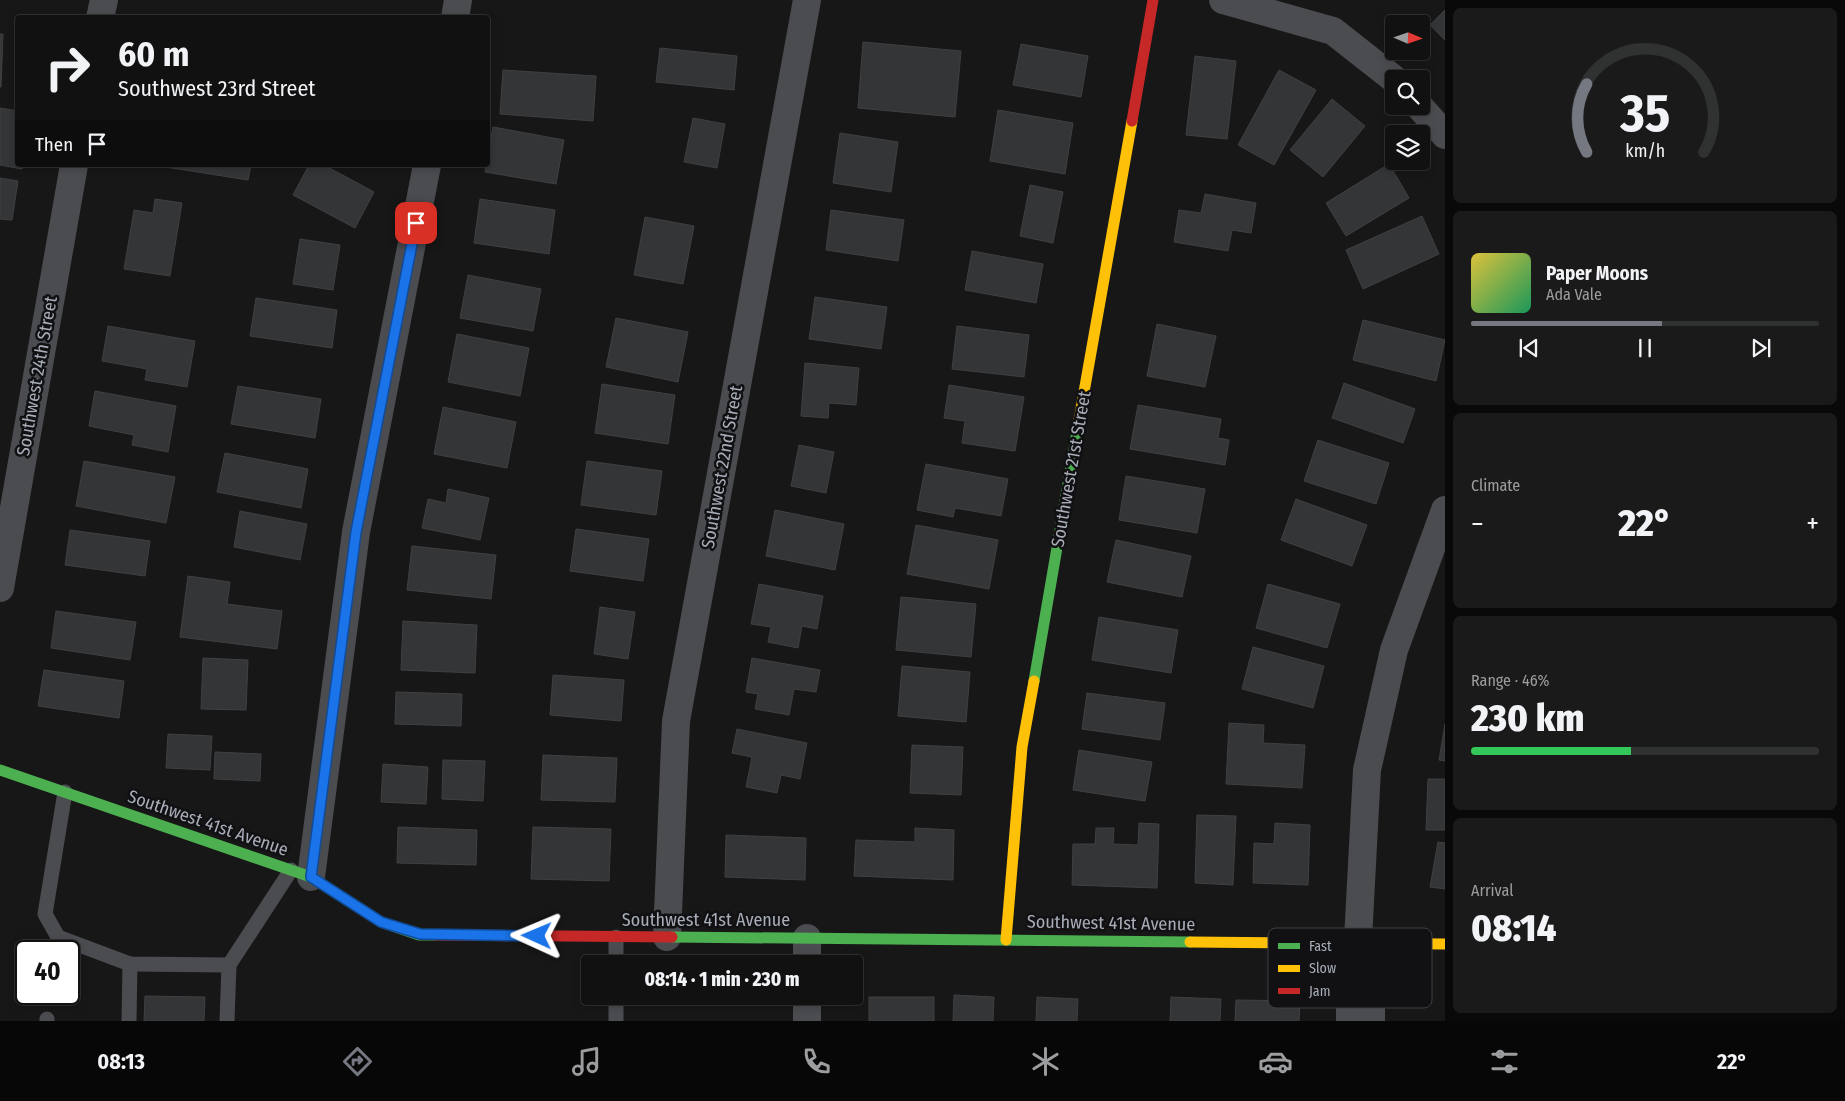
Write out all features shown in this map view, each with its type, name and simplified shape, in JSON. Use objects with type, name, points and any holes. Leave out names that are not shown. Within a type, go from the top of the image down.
[{"type":"street","points":[[101,15],[104,0]]},
{"type":"street","points":[[456,15],[458,0]]},
{"type":"street","name":"Southwest 22nd Street","points":[[667,937],[676,721],[807,0]]},
{"type":"street","name":"Southwest 21st Street","points":[[1006,940],[1022,747],[1152,0]]},
{"type":"street","points":[[1223,0],[1333,31],[1385,72]]},
{"type":"street","points":[[1427,115],[1445,134]]},
{"type":"street","name":"Southwest 24th Street","points":[[0,588],[74,167]]},
{"type":"street","points":[[301,873],[356,532],[427,167]]},
{"type":"street","points":[[1358,928],[1367,770],[1394,650],[1445,510]]},
{"type":"street","name":"Southwest 41st Avenue","points":[[0,770],[301,873],[381,922],[420,934],[667,937],[807,951],[1006,940],[1268,943]]},
{"type":"street","name":"Southwest 41st Avenue","points":[[1432,944],[1445,944]]},
{"type":"street","points":[[807,1005],[807,1021]]},
{"type":"street","points":[[1350,1008],[1350,1021]]},
{"type":"street","points":[[1370,1008],[1370,1021]]},
{"type":"lane","points":[[65,792],[45,914],[58,937],[130,964],[229,965]]},
{"type":"lane","points":[[227,1021],[229,965],[301,873]]},
{"type":"lane","points":[[616,937],[616,955]]},
{"type":"lane","points":[[129,1021],[130,964]]},
{"type":"lane","points":[[616,1005],[616,1021]]},
{"type":"building","points":[[1445,10],[1445,40],[1430,25]]},
{"type":"building","points":[[0,34],[3,34],[1,87],[0,87]]},
{"type":"building","points":[[863,42],[961,51],[955,117],[858,108]]},
{"type":"building","points":[[1021,44],[1088,56],[1081,97],[1013,85]]},
{"type":"building","points":[[660,48],[737,56],[734,90],[656,82]]},
{"type":"building","points":[[1195,56],[1236,61],[1227,139],[1186,135]]},
{"type":"building","points":[[503,70],[596,76],[593,121],[500,114]]},
{"type":"building","points":[[1279,70],[1316,90],[1274,165],[1238,145]]},
{"type":"building","points":[[1332,99],[1365,126],[1323,177],[1290,150]]},
{"type":"building","points":[[0,108],[15,110],[15,167],[22,167],[22,169],[0,165]]},
{"type":"building","points":[[998,110],[1073,123],[1065,174],[990,161]]},
{"type":"building","points":[[693,118],[725,124],[717,168],[684,162]]},
{"type":"building","points":[[493,127],[564,140],[556,184],[485,172],[486,167],[490,167],[490,144]]},
{"type":"building","points":[[840,133],[898,142],[891,192],[833,183]]},
{"type":"building","points":[[1385,166],[1385,170],[1393,170],[1409,198],[1346,236],[1326,203]]},
{"type":"building","points":[[166,167],[251,167],[248,180]]},
{"type":"building","points":[[308,167],[328,167],[374,192],[355,228],[293,195]]},
{"type":"building","points":[[0,178],[18,181],[12,220],[0,219]]},
{"type":"building","points":[[1030,185],[1063,192],[1053,243],[1020,236]]},
{"type":"building","points":[[1205,194],[1256,203],[1251,233],[1232,230],[1228,251],[1174,242],[1179,210],[1201,213]]},
{"type":"building","points":[[155,199],[182,203],[170,276],[124,269],[134,210],[153,213]]},
{"type":"building","points":[[480,199],[555,210],[549,254],[474,243]]},
{"type":"building","points":[[831,210],[904,220],[898,261],[826,250]]},
{"type":"building","points":[[1422,216],[1439,254],[1363,289],[1346,250]]},
{"type":"building","points":[[645,217],[694,226],[683,284],[634,275]]},
{"type":"building","points":[[300,239],[340,245],[333,290],[293,284]]},
{"type":"building","points":[[972,251],[1043,264],[1036,303],[965,290]]},
{"type":"building","points":[[468,275],[541,289],[533,331],[460,318]]},
{"type":"building","points":[[815,297],[887,307],[881,349],[809,339]]},
{"type":"building","points":[[256,298],[337,310],[332,348],[250,336]]},
{"type":"building","points":[[616,318],[688,332],[678,382],[606,367]]},
{"type":"building","points":[[1363,320],[1445,340],[1436,381],[1353,360]]},
{"type":"building","points":[[1157,324],[1216,336],[1205,387],[1147,376]]},
{"type":"building","points":[[108,326],[195,341],[187,387],[145,380],[147,369],[102,361]]},
{"type":"building","points":[[957,326],[1029,335],[1024,377],[952,369]]},
{"type":"building","points":[[457,334],[529,348],[520,396],[448,382]]},
{"type":"building","points":[[805,363],[859,368],[856,405],[829,403],[828,418],[801,416]]},
{"type":"building","points":[[1344,383],[1415,409],[1403,443],[1332,418]]},
{"type":"building","points":[[602,384],[675,395],[668,444],[595,433]]},
{"type":"building","points":[[949,385],[1024,397],[1015,451],[962,443],[965,421],[944,418]]},
{"type":"building","points":[[238,386],[321,399],[315,438],[231,424]]},
{"type":"building","points":[[95,391],[176,406],[168,452],[132,445],[134,435],[89,426]]},
{"type":"building","points":[[1138,405],[1221,419],[1218,438],[1229,440],[1225,465],[1130,449]]},
{"type":"building","points":[[443,407],[516,422],[507,468],[434,454]]},
{"type":"building","points":[[1318,440],[1389,463],[1376,504],[1304,481]]},
{"type":"building","points":[[799,445],[834,452],[826,493],[791,486]]},
{"type":"building","points":[[225,453],[308,469],[301,508],[217,492]]},
{"type":"building","points":[[84,461],[175,477],[166,523],[76,506]]},
{"type":"building","points":[[587,461],[662,471],[656,515],[581,505]]},
{"type":"building","points":[[926,464],[1008,479],[1001,516],[955,508],[953,517],[917,510]]},
{"type":"building","points":[[1126,476],[1205,489],[1197,533],[1119,520]]},
{"type":"building","points":[[448,489],[489,498],[480,540],[422,528],[428,499],[446,503]]},
{"type":"building","points":[[1296,499],[1367,525],[1352,566],[1281,540]]},
{"type":"building","points":[[775,510],[844,524],[835,570],[766,556]]},
{"type":"building","points":[[240,511],[307,524],[300,560],[234,547]]},
{"type":"building","points":[[916,525],[998,540],[989,589],[907,574]]},
{"type":"building","points":[[576,529],[649,539],[643,581],[570,571]]},
{"type":"building","points":[[70,530],[150,541],[145,576],[65,565]]},
{"type":"building","points":[[1116,540],[1191,556],[1182,597],[1107,582]]},
{"type":"building","points":[[412,546],[496,555],[491,599],[407,590]]},
{"type":"building","points":[[188,576],[230,582],[227,604],[282,611],[277,649],[180,637]]},
{"type":"building","points":[[759,584],[823,596],[817,629],[802,626],[798,648],[768,642],[771,627],[751,624]]},
{"type":"building","points":[[1268,584],[1340,604],[1327,648],[1256,628]]},
{"type":"building","points":[[901,597],[976,604],[971,657],[896,650]]},
{"type":"building","points":[[600,607],[635,612],[628,659],[594,654]]},
{"type":"building","points":[[56,611],[136,622],[130,660],[51,648]]},
{"type":"building","points":[[1099,617],[1178,630],[1171,673],[1092,660]]},
{"type":"building","points":[[403,621],[477,625],[475,673],[401,670]]},
{"type":"building","points":[[1253,647],[1324,666],[1313,708],[1242,689]]},
{"type":"building","points":[[203,658],[248,660],[246,710],[201,709]]},
{"type":"building","points":[[752,658],[820,670],[816,692],[794,689],[789,715],[755,709],[758,694],[746,692]]},
{"type":"building","points":[[902,666],[970,672],[966,722],[898,716]]},
{"type":"building","points":[[44,670],[124,681],[119,718],[38,706]]},
{"type":"building","points":[[553,675],[624,680],[621,721],[550,715]]},
{"type":"building","points":[[396,692],[462,694],[461,726],[395,724]]},
{"type":"building","points":[[1087,693],[1165,703],[1160,740],[1082,729]]},
{"type":"building","points":[[1229,723],[1264,725],[1263,743],[1305,745],[1302,788],[1226,784]]},
{"type":"building","points":[[1445,724],[1445,761],[1439,760]]},
{"type":"building","points":[[737,729],[807,743],[800,779],[781,775],[777,793],[746,787],[752,757],[732,753]]},
{"type":"building","points":[[168,734],[212,736],[210,770],[166,768]]},
{"type":"building","points":[[912,745],[963,747],[961,795],[910,793]]},
{"type":"building","points":[[1079,750],[1152,762],[1145,801],[1073,790]]},
{"type":"building","points":[[215,752],[261,754],[260,781],[214,779]]},
{"type":"building","points":[[543,755],[617,758],[615,802],[541,800]]},
{"type":"building","points":[[443,760],[485,761],[483,801],[442,799]]},
{"type":"building","points":[[383,764],[428,767],[426,804],[381,802]]},
{"type":"building","points":[[1428,779],[1445,779],[1445,830],[1426,830]]},
{"type":"building","points":[[1197,815],[1236,816],[1233,885],[1195,883]]},
{"type":"building","points":[[1139,823],[1159,824],[1157,888],[1072,885],[1073,844],[1095,844],[1096,828],[1114,828],[1113,844],[1138,845]]},
{"type":"building","points":[[1275,823],[1310,825],[1308,885],[1253,883],[1254,843],[1274,844]]},
{"type":"building","points":[[398,827],[477,830],[476,865],[397,863]]},
{"type":"building","points":[[533,827],[611,829],[609,881],[531,879]]},
{"type":"building","points":[[915,828],[954,830],[953,880],[854,876],[856,840],[915,842]]},
{"type":"building","points":[[726,835],[806,838],[805,880],[725,877]]},
{"type":"building","points":[[1438,842],[1445,843],[1445,889],[1430,887]]},
{"type":"building","points":[[954,995],[994,997],[993,1021],[953,1021]]},
{"type":"building","points":[[145,996],[205,997],[204,1021],[144,1021]]},
{"type":"building","points":[[869,997],[934,997],[934,1021],[869,1021]]},
{"type":"building","points":[[1037,997],[1078,999],[1077,1021],[1036,1021]]},
{"type":"building","points":[[1171,997],[1221,999],[1220,1021],[1170,1021]]},
{"type":"building","points":[[1236,1000],[1268,1000],[1268,1008],[1300,1008],[1299,1021],[1235,1021]]},
{"type":"traffic: fast","points":[[1034,681],[1078,426]]},
{"type":"traffic: fast","points":[[0,770],[311,877],[381,922],[419,935],[435,935]]},
{"type":"traffic: fast","points":[[672,937],[1190,942]]},
{"type":"traffic: slow","points":[[1078,426],[1132,121]]},
{"type":"traffic: slow","points":[[1006,940],[1022,747],[1034,681]]},
{"type":"traffic: slow","points":[[1190,942],[1268,943]]},
{"type":"traffic: slow","points":[[1432,944],[1445,944]]},
{"type":"traffic: jam","points":[[1132,121],[1153,0]]},
{"type":"traffic: jam","points":[[435,935],[672,937]]},
{"type":"route","points":[[416,223],[356,532],[311,877],[381,922],[420,934],[537,936]]}]
